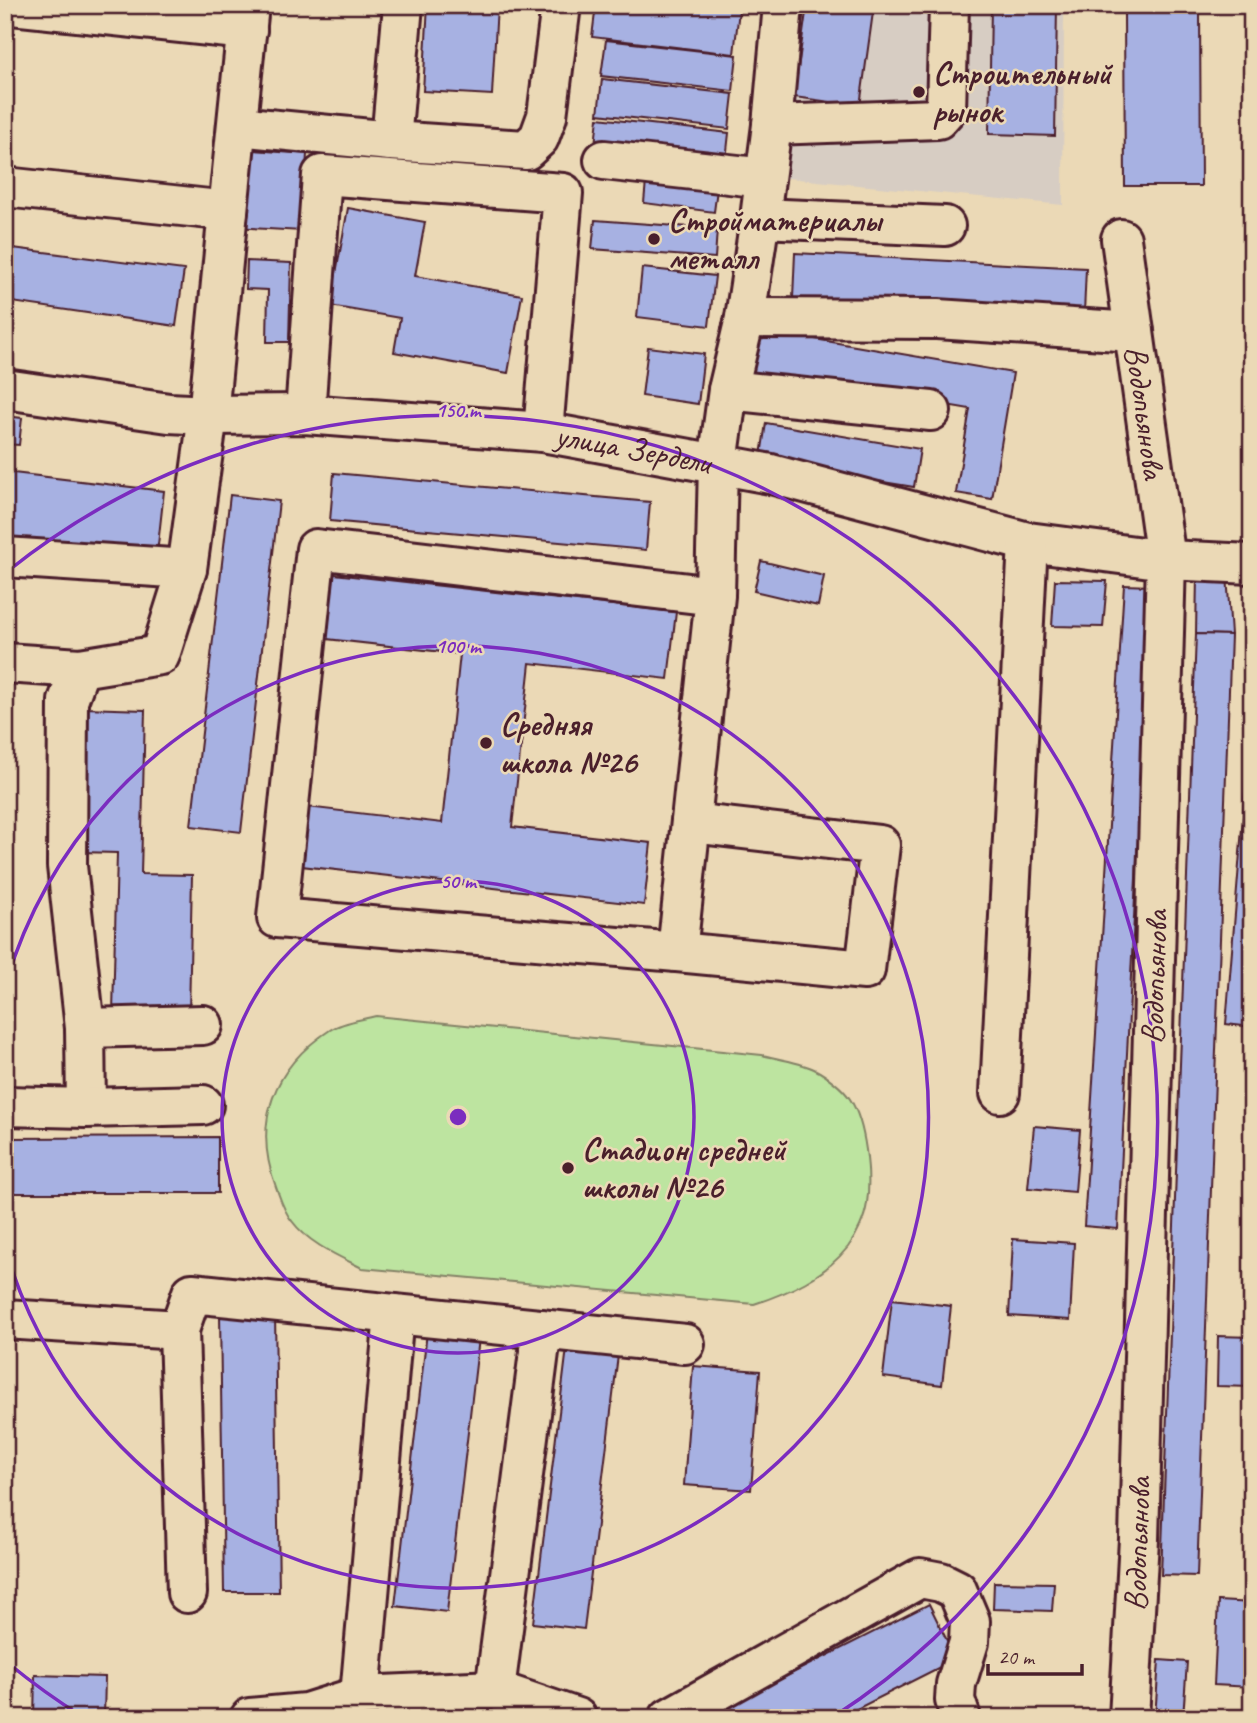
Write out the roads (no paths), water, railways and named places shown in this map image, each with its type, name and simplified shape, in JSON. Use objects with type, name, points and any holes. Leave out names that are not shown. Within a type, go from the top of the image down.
[{"type":"street","points":[[5,663],[80,668],[160,655],[187,569],[208,415],[248,18],[12,5]]},
{"type":"street","points":[[391,141],[403,5]]},
{"type":"street","points":[[238,126],[391,141],[526,150],[539,138],[547,116],[561,5]]},
{"type":"street","points":[[677,952],[715,596],[718,463],[728,390],[745,318],[760,218],[783,5]]},
{"type":"street","points":[[772,125],[938,119],[946,110],[949,5]]},
{"type":"street","points":[[604,160],[765,178]]},
{"type":"street","points":[[305,414],[322,175],[564,193],[543,432]]},
{"type":"street","points":[[5,187],[228,211]]},
{"type":"street","points":[[760,218],[945,226]]},
{"type":"street","name":"Водопьянова","points":[[1121,239],[1166,560],[1139,1539],[1129,1718]]},
{"type":"street","points":[[745,318],[937,318],[1134,331]]},
{"type":"street","name":"улица Зердели","points":[[5,389],[169,414],[305,414],[543,432],[771,474],[1028,542],[1166,560],[1252,564]]},
{"type":"street","points":[[728,390],[931,411]]},
{"type":"street","points":[[1000,1093],[1028,542]]},
{"type":"street","points":[[691,823],[880,845],[865,970],[277,918],[316,549],[715,596]]},
{"type":"street","points":[[5,557],[187,569]]},
{"type":"street","points":[[80,668],[68,701],[67,866],[85,1028],[86,1108]]},
{"type":"street","points":[[85,1028],[203,1024]]},
{"type":"street","points":[[5,1106],[86,1108],[203,1105]]},
{"type":"street","points":[[187,1593],[179,1329],[192,1293],[685,1344]]},
{"type":"street","points":[[360,1696],[394,1314]]},
{"type":"street","points":[[5,1319],[179,1329]]},
{"type":"street","points":[[495,1690],[542,1329]]},
{"type":"street","points":[[669,1718],[920,1578],[941,1582],[957,1590],[970,1621],[969,1642],[956,1685],[955,1700],[961,1718]]},
{"type":"street","points":[[250,1718],[306,1713],[360,1696],[495,1690],[578,1718]]},
{"type":"place","name":"Строительный рынок","points":[[919,92]]},
{"type":"place","name":"Стройматериалы металл","points":[[654,239]]},
{"type":"place","name":"Средняя школа №26","points":[[486,743]]},
{"type":"place","name":"Стадион средней школы №26","points":[[568,1168]]}]
